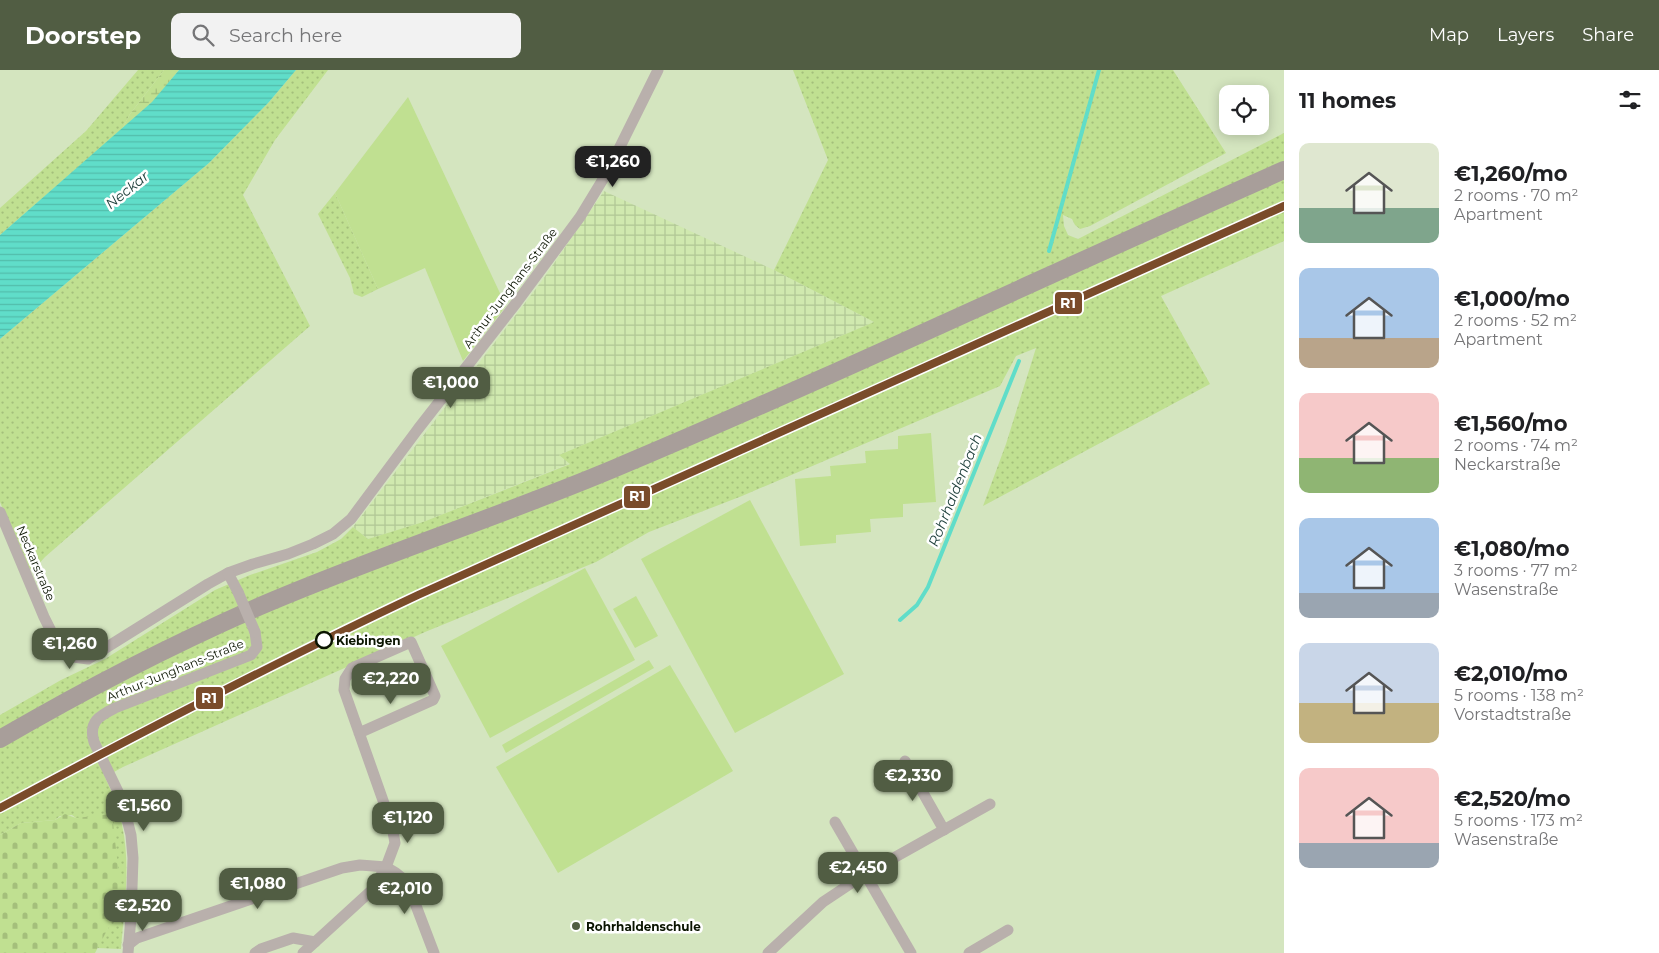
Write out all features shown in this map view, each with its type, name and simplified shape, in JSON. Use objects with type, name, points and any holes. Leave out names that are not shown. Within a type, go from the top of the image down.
[{"type":"main road","points":[[0,739],[135,664],[252,610],[395,552],[619,467],[772,401],[1284,170]]},
{"type":"street","name":"Arthur-Junghans-Straße","points":[[88,659],[228,573],[288,554],[312,544],[333,534],[352,519],[418,429],[517,302],[580,217],[608,171],[658,70]]},
{"type":"street","name":"Neckarstraße","points":[[0,512],[44,617],[61,651],[73,657],[88,659]]},
{"type":"street","name":"Arthur-Junghans-Straße","points":[[128,949],[133,858],[131,836],[122,800],[97,749],[92,733],[93,726],[98,719],[115,708],[251,655],[257,647],[255,632],[228,573]]},
{"type":"street","points":[[303,953],[372,890],[386,867],[395,843],[394,834],[344,690],[345,679],[352,668],[411,642],[435,696],[433,700],[359,733]]},
{"type":"street","points":[[904,761],[944,830]]},
{"type":"street","points":[[768,953],[823,902],[865,874],[990,804]]},
{"type":"street","points":[[835,822],[910,953]]},
{"type":"street","points":[[128,949],[137,938],[342,868],[360,864],[386,867],[407,882],[434,953]]},
{"type":"street","points":[[969,953],[1008,930]]},
{"type":"street","points":[[256,953],[261,949],[293,938],[315,942]]},
{"type":"shaded area","points":[[604,191],[774,270],[874,322],[559,455],[571,463],[423,522],[368,539],[353,527],[541,282]]},
{"type":"green space","points":[[138,70],[164,70],[130,114],[122,129],[0,235],[0,208],[86,131]]},
{"type":"green space","points":[[164,70],[179,70],[153,102],[122,129],[130,114]]},
{"type":"green space","points":[[296,70],[328,70],[275,140],[243,195],[310,326],[45,557],[34,569],[28,569],[0,502],[0,339],[209,163],[269,102]]},
{"type":"green space","points":[[793,70],[1173,70],[1226,153],[1090,226],[1080,229],[1072,219],[1063,215],[1064,226],[1068,235],[1078,239],[1284,133],[1284,241],[1161,296],[1210,384],[983,506],[1006,444],[1036,348],[1016,356],[1000,386],[742,496],[649,532],[596,562],[425,632],[123,767],[105,777],[119,813],[125,840],[126,887],[121,949],[97,948],[122,902],[76,818],[72,815],[60,816],[55,820],[21,823],[0,835],[0,715],[61,680],[105,659],[215,590],[250,575],[317,552],[341,539],[353,527],[368,539],[423,522],[570,464],[559,455],[874,322],[774,270],[828,160]]},
{"type":"green space","points":[[408,97],[506,306],[463,361],[425,268],[378,289],[335,193]]},
{"type":"green space","points":[[335,193],[378,289],[362,297],[354,294],[350,278],[318,214]]},
{"type":"green space","points":[[931,433],[936,502],[903,504],[903,517],[870,519],[871,532],[836,535],[836,543],[800,546],[795,479],[831,476],[830,466],[866,463],[865,451],[898,449],[898,436]]},
{"type":"green space","points":[[750,500],[844,674],[735,733],[641,559]]},
{"type":"green space","points":[[585,568],[635,660],[490,738],[441,646]]},
{"type":"green space","points":[[636,596],[658,636],[635,648],[613,609]]},
{"type":"green space","points":[[649,660],[654,668],[506,753],[502,745]]},
{"type":"green space","points":[[670,665],[733,771],[558,873],[496,767]]},
{"type":"green space","points":[[65,814],[76,818],[112,814],[122,902],[95,953],[0,953],[0,835],[21,823],[55,820]]},
{"type":"water","name":"Neckar","points":[[179,70],[296,70],[269,102],[209,163],[0,339],[0,235],[152,102]]},
{"type":"waterway","name":"Rohrhaldenbach","points":[[1049,251],[1099,70]]},
{"type":"waterway","name":"Rohrhaldenbach","points":[[900,620],[917,605],[928,587],[1019,361]]},
{"type":"transit line","name":"R1","points":[[0,808],[312,646],[418,595],[1284,206]]},
{"type":"place","name":"Kiebingen","points":[[324,640]]},
{"type":"place","name":"Rohrhaldenschule","points":[[576,926]]}]
